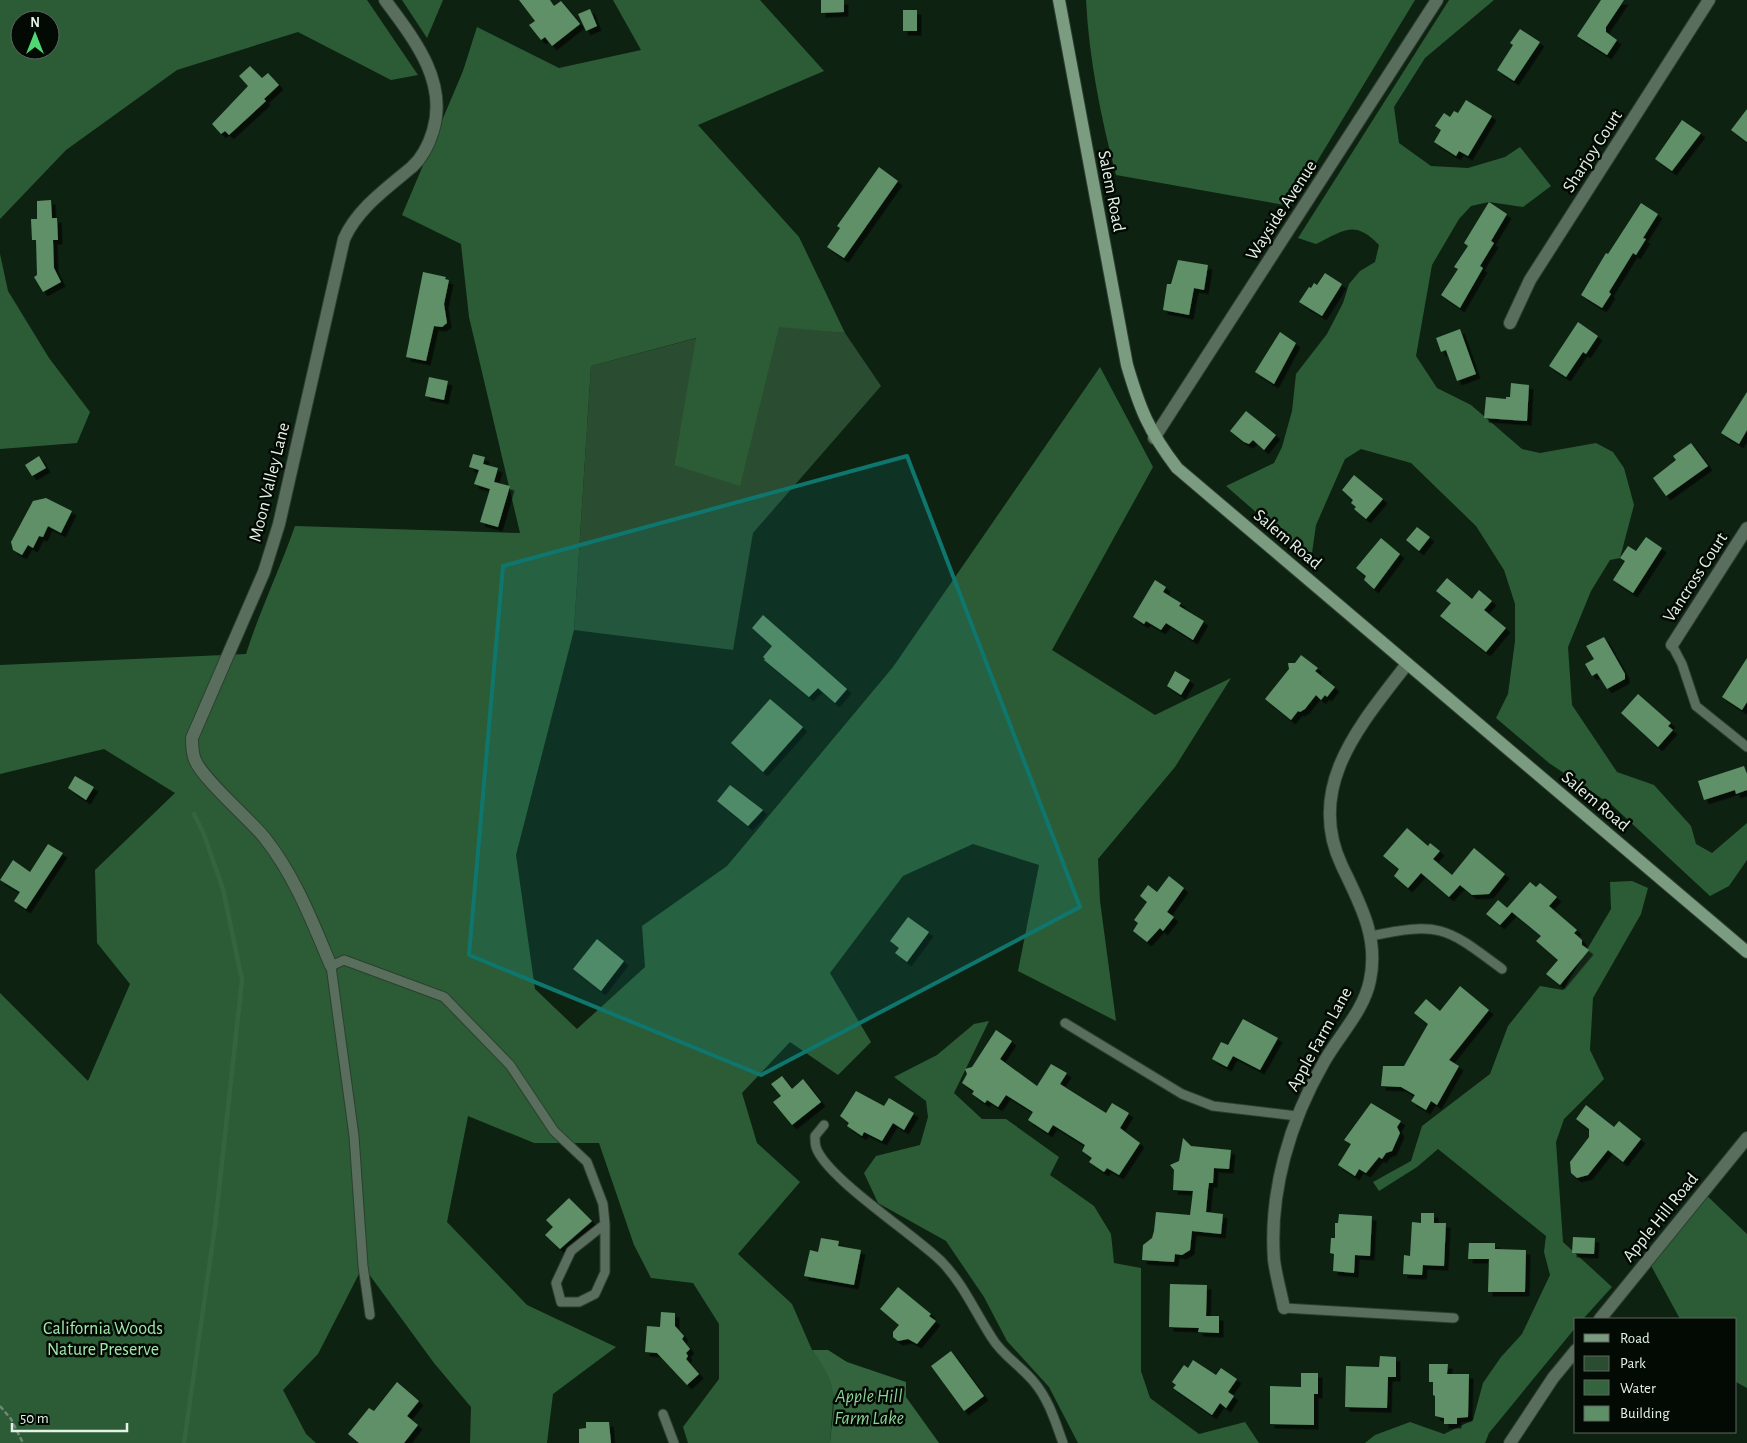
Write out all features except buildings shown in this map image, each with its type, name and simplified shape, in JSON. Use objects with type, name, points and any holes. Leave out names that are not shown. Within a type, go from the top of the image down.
[{"type":"street","name":"Moon Valley Lane","points":[[331,966],[298,888],[280,860],[242,812],[203,773],[195,762],[192,749],[195,730],[264,572],[279,524],[344,239],[361,213],[420,159],[431,137],[437,119],[437,92],[430,70],[419,48],[385,0]]},
{"type":"street","name":"Salem Road","points":[[1059,0],[1127,365],[1139,407],[1154,438],[1177,468],[1747,952]]},
{"type":"street","name":"Wayside Avenue","points":[[1154,438],[1437,0]]},
{"type":"street","name":"Sharjoy Court","points":[[1510,323],[1530,280],[1709,0]]},
{"type":"street","name":"Vancross Court","points":[[1672,645],[1747,528]]},
{"type":"street","name":"Apple Farm Lane","points":[[1284,1308],[1274,1261],[1275,1217],[1284,1160],[1298,1116],[1313,1081],[1363,1000],[1373,965],[1371,936],[1364,912],[1337,853],[1331,827],[1331,799],[1340,761],[1351,739],[1407,664]]},
{"type":"street","name":"Apple Hill Road","points":[[1601,1318],[1747,1138]]},
{"type":"street","points":[[1510,1443],[1553,1378],[1574,1352]]},
{"type":"lane","points":[[1672,645],[1682,664],[1696,706],[1747,747]]},
{"type":"lane","points":[[1371,936],[1410,928],[1438,928],[1462,939],[1502,969]]},
{"type":"lane","points":[[370,1315],[363,1266],[354,1136],[331,966],[344,960],[444,997],[510,1065],[554,1131],[587,1162],[603,1204],[605,1224],[605,1272],[595,1294],[579,1302],[561,1302],[556,1283],[571,1251],[605,1224]]},
{"type":"lane","points":[[1065,1023],[1182,1094],[1213,1106],[1298,1116]]},
{"type":"lane","points":[[824,1126],[815,1136],[816,1148],[825,1163],[868,1202],[903,1228],[933,1254],[961,1284],[992,1339],[1034,1382],[1050,1405],[1063,1443]]},
{"type":"lane","points":[[1284,1308],[1454,1318]]},
{"type":"lane","points":[[663,1414],[674,1443]]},
{"type":"path","points":[[0,1406],[11,1419],[23,1443]]},
{"type":"highlighted area","points":[[907,456],[1080,907],[761,1075],[469,955],[503,566]]},
{"type":"green space","points":[[0,0],[367,0],[418,75],[391,80],[298,32],[177,70],[66,150],[0,219]]},
{"type":"green space","points":[[402,0],[443,0],[427,38]]},
{"type":"green space","name":"California Woods Nature Preserve","points":[[613,0],[760,0],[824,71],[698,125],[799,237],[845,333],[779,327],[740,486],[674,465],[696,338],[591,366],[574,630],[516,855],[535,989],[577,1029],[645,967],[642,926],[727,866],[893,667],[1100,367],[1153,467],[1052,650],[1155,715],[1231,678],[1175,767],[1098,859],[1100,901],[1116,1021],[1018,971],[1039,865],[973,844],[903,876],[830,973],[871,1042],[838,1075],[790,1042],[742,1093],[757,1143],[800,1182],[738,1254],[792,1304],[812,1350],[827,1370],[834,1389],[830,1443],[688,1443],[683,1427],[719,1379],[719,1324],[693,1283],[651,1278],[634,1245],[599,1143],[534,1143],[468,1116],[447,1222],[527,1305],[616,1347],[553,1394],[547,1443],[470,1443],[471,1407],[434,1363],[363,1266],[318,1354],[283,1390],[306,1434],[316,1443],[0,1443],[0,993],[88,1081],[130,984],[97,943],[95,870],[175,793],[104,749],[0,774],[0,665],[246,654],[257,621],[295,526],[520,533],[469,317],[461,244],[402,215],[463,71],[477,27],[559,68],[641,50]]},
{"type":"green space","points":[[1086,0],[1415,0],[1290,206],[1116,175],[1096,88]]},
{"type":"green space","points":[[1449,0],[1494,0],[1425,58],[1394,107],[1399,143],[1431,166],[1468,168],[1505,157],[1520,147],[1551,186],[1523,207],[1489,202],[1471,206],[1459,219],[1432,265],[1416,356],[1437,388],[1471,405],[1522,449],[1540,453],[1596,443],[1613,452],[1624,468],[1634,505],[1620,558],[1610,560],[1591,591],[1568,647],[1572,705],[1617,772],[1654,785],[1691,826],[1696,844],[1712,853],[1747,823],[1747,860],[1729,886],[1710,896],[1613,806],[1549,763],[1496,718],[1508,694],[1515,641],[1515,604],[1504,570],[1476,526],[1411,463],[1361,449],[1345,459],[1316,525],[1311,560],[1226,486],[1274,463],[1282,447],[1292,411],[1296,374],[1327,334],[1343,303],[1349,284],[1360,271],[1375,262],[1379,245],[1363,232],[1349,230],[1316,244],[1298,238]]},
{"type":"green space","points":[[0,254],[8,291],[49,358],[90,412],[77,443],[0,449]]},
{"type":"green space","points":[[779,326],[845,333],[881,386],[753,533],[733,650],[574,630],[591,366],[697,338],[674,465]]},
{"type":"green space","points":[[1632,881],[1648,888],[1641,914],[1593,998],[1590,1050],[1604,1079],[1564,1119],[1556,1142],[1563,1242],[1612,1287],[1584,1318],[1574,1318],[1574,1329],[1489,1433],[1485,1443],[1365,1443],[1375,1435],[1410,1422],[1444,1434],[1473,1420],[1483,1383],[1501,1357],[1522,1334],[1550,1275],[1544,1252],[1546,1236],[1438,1149],[1417,1167],[1379,1191],[1373,1182],[1411,1161],[1422,1126],[1490,1074],[1508,1026],[1540,986],[1563,990],[1611,909],[1610,882]]},
{"type":"green space","points":[[989,1021],[954,1093],[982,1119],[1006,1119],[1059,1157],[1050,1175],[1094,1206],[1111,1234],[1114,1263],[1141,1268],[1141,1371],[1150,1398],[1199,1434],[1245,1422],[1259,1443],[1078,1443],[1049,1387],[1007,1341],[984,1297],[946,1241],[878,1203],[864,1173],[876,1156],[920,1145],[928,1117],[926,1101],[894,1077],[937,1055],[974,1024]]},
{"type":"green space","points":[[1703,1192],[1747,1234],[1747,1388],[1737,1383],[1737,1318],[1679,1318],[1648,1260]]},
{"type":"water","name":"Apple Hill Farm Lake","points":[[812,1350],[828,1350],[847,1362],[906,1382],[906,1397],[939,1443],[830,1443],[834,1404],[833,1394],[828,1375]]},
{"type":"waterway","points":[[184,1443],[215,1226],[242,980],[223,889],[203,832],[194,814]]}]
